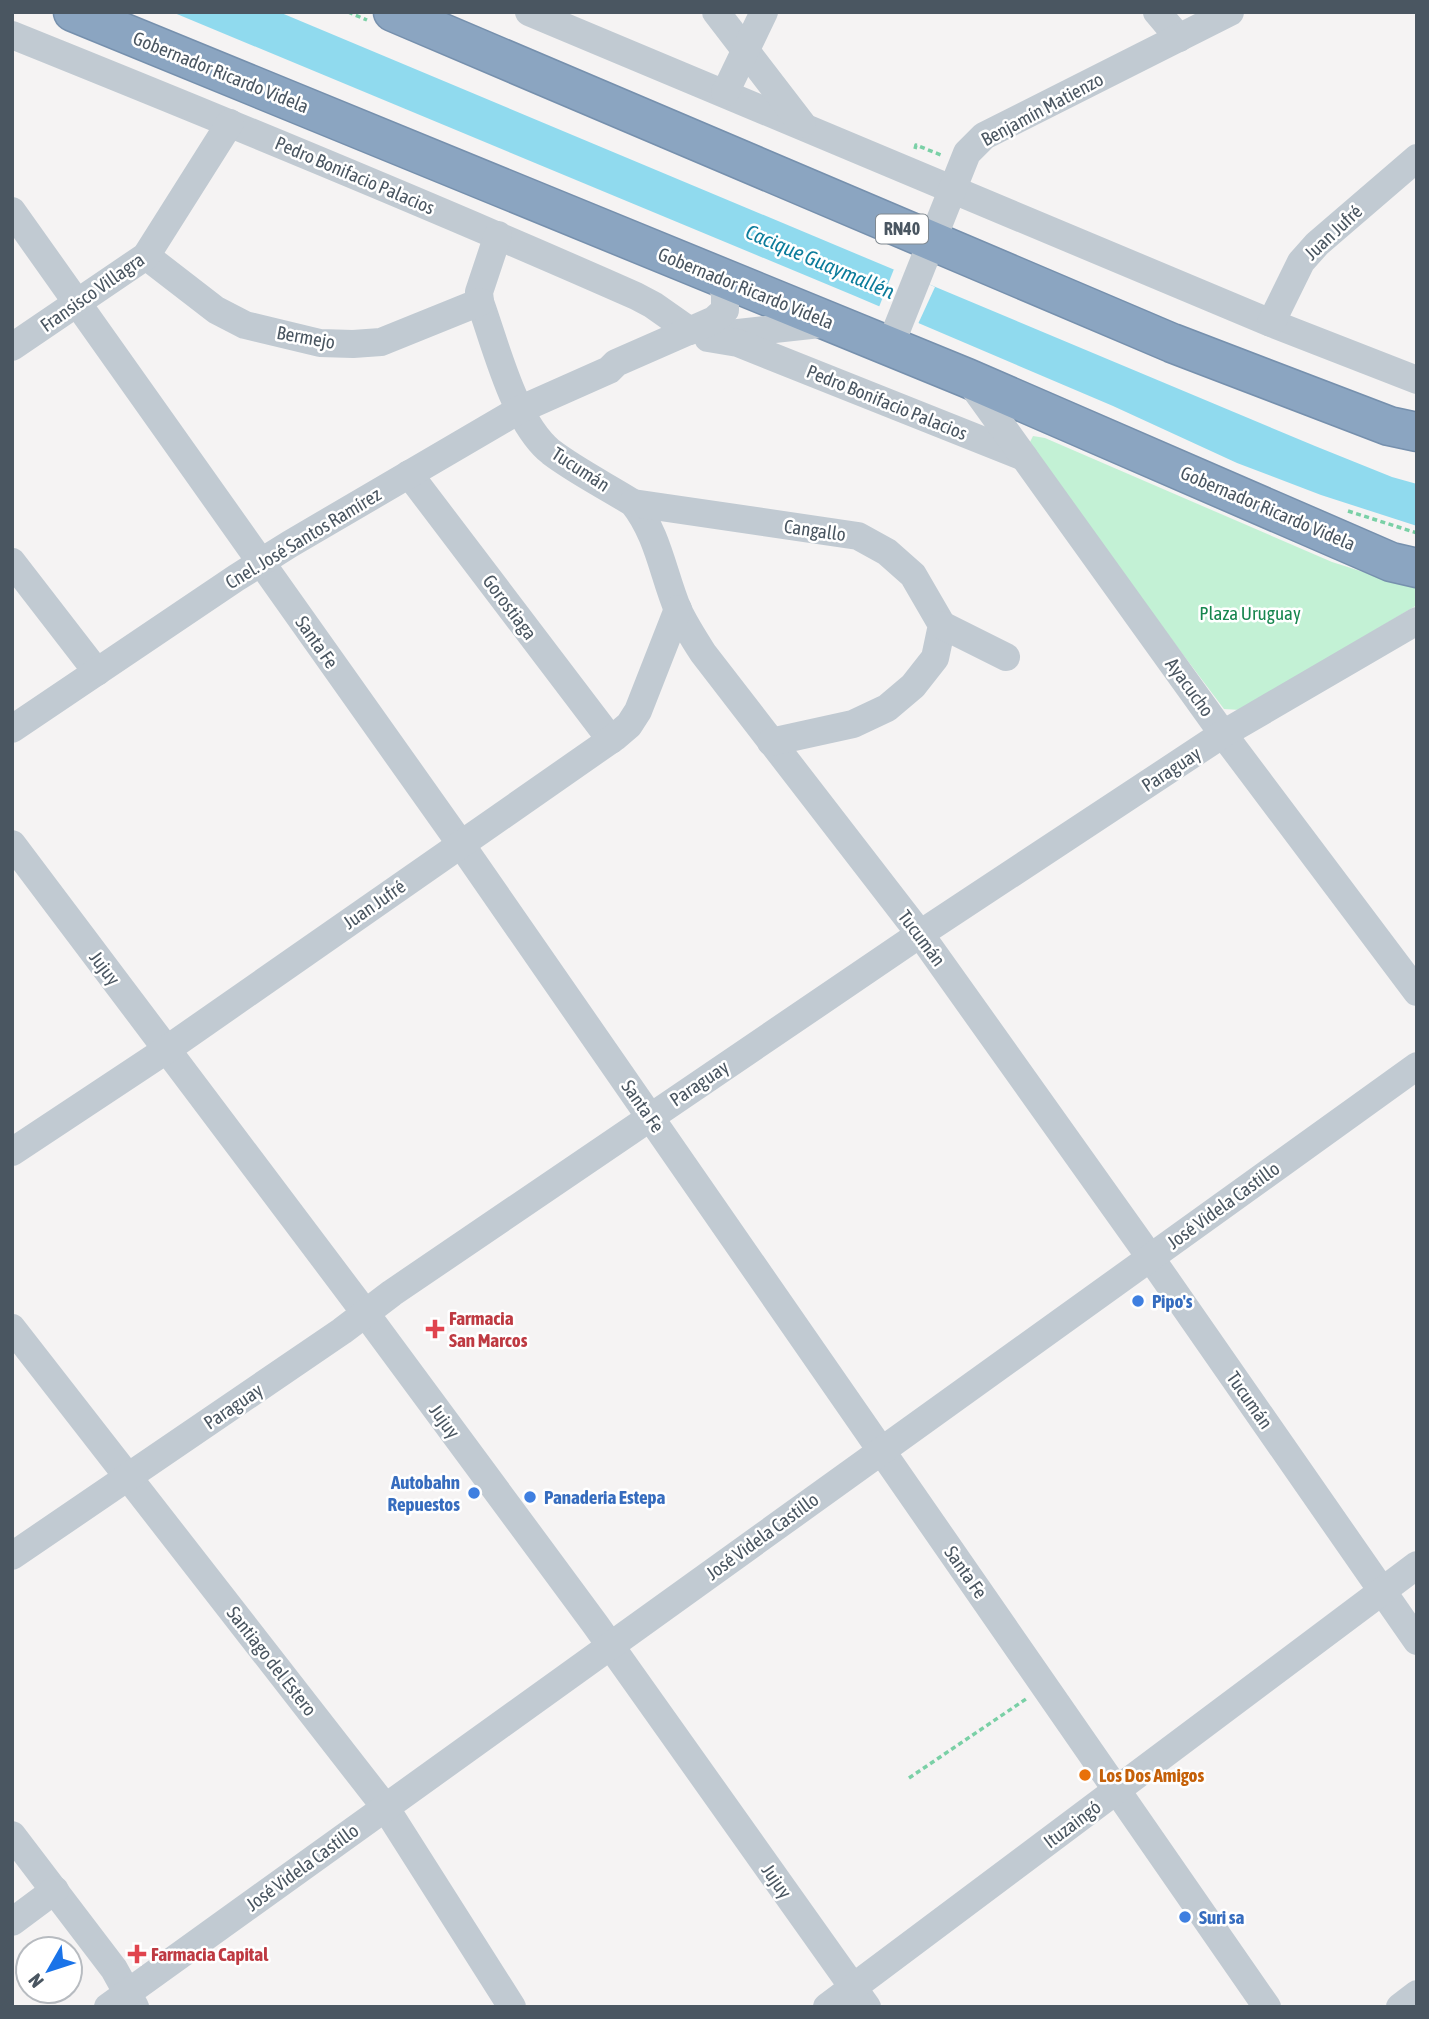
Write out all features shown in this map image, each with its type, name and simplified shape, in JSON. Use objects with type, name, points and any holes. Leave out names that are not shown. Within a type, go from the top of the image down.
[{"type":"highway","name":"Gobernador Ricardo Videla","points":[[73,12],[832,323],[896,331],[967,378],[1391,562],[1417,568]]},
{"type":"highway","name":"RN40","points":[[393,12],[1172,343],[1389,426],[1417,432]]},
{"type":"street","points":[[529,12],[1271,323],[1417,380]]},
{"type":"street","points":[[716,12],[804,127]]},
{"type":"street","points":[[725,93],[764,12]]},
{"type":"street","points":[[1157,12],[1179,38]]},
{"type":"street","name":"Benjamín Matienzo","points":[[896,331],[967,153],[984,136],[1230,12]]},
{"type":"street","name":"Pedro Bonifacio Palacios","points":[[12,35],[498,235],[636,296],[699,334],[738,343],[1024,457]]},
{"type":"street","name":"Fransisco Villagra","points":[[12,347],[146,256],[230,123]]},
{"type":"street","name":"Juan Jufré","points":[[1271,323],[1301,262],[1317,244],[1417,158]]},
{"type":"street","name":"Santa Fe","points":[[12,211],[460,843],[1267,2007]]},
{"type":"street","points":[[480,302],[479,292],[498,235]]},
{"type":"street","name":"Bermejo","points":[[146,256],[216,310],[245,325],[320,342],[381,342],[480,302]]},
{"type":"street","name":"Cnel. José Santos Ramírez","points":[[699,334],[724,310],[725,293],[717,275]]},
{"type":"street","name":"Tucumán","points":[[480,302],[519,410],[531,430],[550,451],[633,503],[650,528],[678,609],[703,653],[920,934],[1150,1257],[1417,1641]]},
{"type":"street","name":"Cnel. José Santos Ramírez","points":[[12,729],[261,562],[519,410],[609,370],[616,363],[699,334],[832,323]]},
{"type":"street","name":"Ayacucho","points":[[967,378],[1223,734],[1417,992]]},
{"type":"street","name":"Gorostiaga","points":[[409,474],[611,740]]},
{"type":"street","name":"Cangallo","points":[[633,503],[858,536],[887,552],[913,575],[942,625]]},
{"type":"street","points":[[12,562],[97,672]]},
{"type":"street","name":"Juan Jufré","points":[[12,1152],[166,1050],[611,740],[629,725],[638,710],[678,609]]},
{"type":"street","points":[[771,742],[853,724],[887,708],[913,686],[935,658],[942,625],[1006,657]]},
{"type":"street","name":"Paraguay","points":[[12,1556],[920,934],[1223,734],[1411,626]]},
{"type":"street","name":"Jujuy","points":[[12,844],[366,1314],[610,1645],[860,1997]]},
{"type":"street","name":"José Videla Castillo","points":[[124,2002],[385,1807],[1417,1066]]},
{"type":"street","name":"Santiago del Estero","points":[[12,1328],[385,1807],[512,2007]]},
{"type":"street","name":"Ituzaingó","points":[[827,2007],[860,1997],[1117,1790],[1417,1565]]},
{"type":"street","points":[[12,1835],[114,1969],[124,2002]]},
{"type":"street","points":[[12,1922],[55,1890]]},
{"type":"street","points":[[1400,2007],[1417,1994]]},
{"type":"path","points":[[909,1778],[1045,1685]]},
{"type":"green space","name":"Plaza Uruguay","points":[[1033,436],[1045,438],[1332,562],[1379,577],[1414,584],[1417,587],[1417,605],[1241,710],[1224,709],[1039,463],[1028,446]]},
{"type":"water","name":"Cacique Guaymallén","points":[[172,12],[279,12],[1315,446],[1392,477],[1417,484],[1417,526],[1321,495],[1237,463],[1113,406],[855,296]]},
{"type":"pier","points":[[894,269],[935,287],[918,324],[879,307]]},
{"type":"place","name":"Pipo's","points":[[1138,1301]]},
{"type":"place","name":"Farmacia San Marcos","points":[[435,1329]]},
{"type":"place","name":"Autobahn Repuestos","points":[[474,1493]]},
{"type":"place","name":"Panaderia Estepa","points":[[530,1497]]},
{"type":"place","name":"Los Dos Amigos","points":[[1085,1775]]},
{"type":"place","name":"Suri sa","points":[[1185,1917]]},
{"type":"place","name":"Farmacia Capital","points":[[137,1954]]}]
